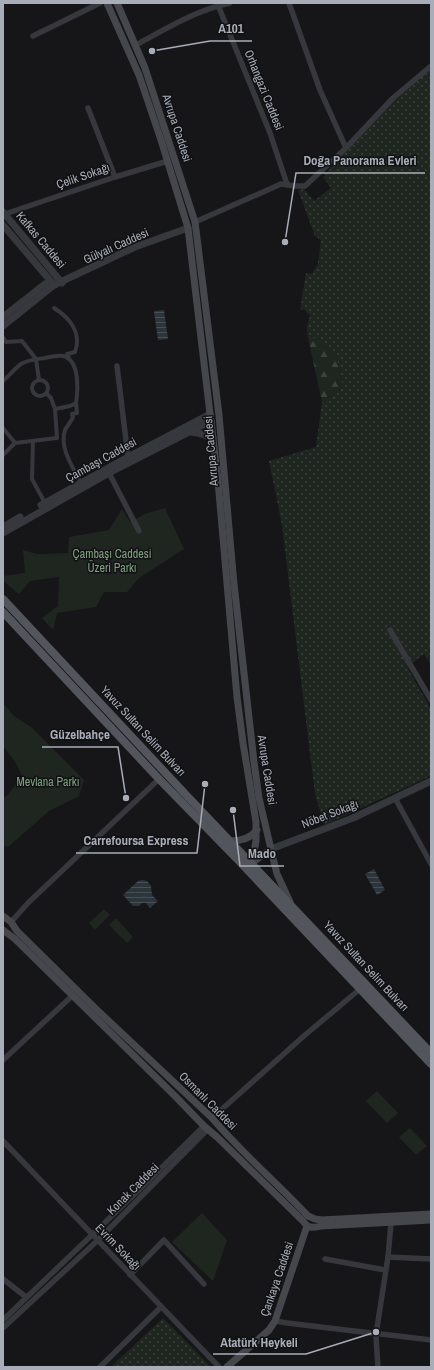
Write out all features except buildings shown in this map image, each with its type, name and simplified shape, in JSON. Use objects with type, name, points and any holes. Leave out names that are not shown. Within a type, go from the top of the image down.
[{"type":"main road","name":"Avrupa Caddesi","points":[[107,3],[139,75],[168,161],[188,228],[213,438],[237,697],[257,830],[255,847],[249,866]]},
{"type":"main road","name":"Avrupa Caddesi","points":[[117,3],[136,45],[156,101],[195,222],[219,415],[234,584],[249,725],[260,798],[271,849],[277,874],[291,904]]},
{"type":"main road","points":[[210,417],[216,413],[219,415]]},
{"type":"main road","name":"Yavuz Sultan Selim Bulvarı","points":[[3,599],[231,841],[249,866],[360,989],[431,1064]]},
{"type":"main road","name":"Yavuz Sultan Selim Bulvarı","points":[[3,612],[156,776],[249,866],[291,904],[431,1053]]},
{"type":"main road","points":[[156,776],[160,767],[163,770]]},
{"type":"main road","points":[[231,841],[245,839],[254,834],[257,830]]},
{"type":"main road","points":[[249,866],[271,849]]},
{"type":"main road","points":[[4,930],[9,930],[7,920]]},
{"type":"main road","name":"Osmanlı Caddesi","points":[[7,920],[96,1009],[212,1119],[256,1165],[313,1218]]},
{"type":"main road","name":"Osmanlı Caddesi","points":[[4,930],[15,939],[206,1128],[308,1226]]},
{"type":"main road","points":[[204,1119],[212,1119],[213,1127],[206,1128],[204,1119]]},
{"type":"main road","points":[[308,1226],[305,1220],[313,1218],[322,1220],[431,1214]]},
{"type":"main road","points":[[308,1226],[316,1224],[313,1218]]},
{"type":"main road","points":[[308,1226],[431,1220]]},
{"type":"main road","name":"Çankaya Caddesi","points":[[227,1367],[269,1330],[308,1226]]},
{"type":"street","points":[[33,36],[100,3]]},
{"type":"street","points":[[121,3],[124,19]]},
{"type":"street","points":[[136,45],[168,27],[216,5],[230,3]]},
{"type":"street","points":[[289,3],[320,90],[346,148]]},
{"type":"street","name":"Orhangazi Caddesi","points":[[216,5],[270,133],[286,184]]},
{"type":"street","points":[[195,222],[280,184],[305,186],[346,148],[393,98],[431,66]]},
{"type":"street","points":[[88,108],[115,176]]},
{"type":"street","name":"Çelik Sokağı","points":[[4,213],[115,176],[168,161]]},
{"type":"street","name":"Kafkas Caddesi","points":[[4,213],[62,282]]},
{"type":"street","name":"Kafkas Caddesi","points":[[3,225],[54,285]]},
{"type":"street","name":"Gülyalı Caddesi","points":[[3,326],[54,285],[135,247],[188,228]]},
{"type":"street","name":"Gülyalı Caddesi","points":[[3,317],[45,284],[49,283],[54,285]]},
{"type":"street","points":[[54,308],[62,313],[76,330],[78,338],[75,352],[67,354],[73,363],[77,374],[77,413],[72,414],[73,417],[66,429],[64,444],[65,451],[81,483]]},
{"type":"street","points":[[3,337],[6,342],[22,341],[36,359],[39,380]]},
{"type":"street","points":[[3,381],[22,364],[36,359],[62,356],[69,358]]},
{"type":"street","points":[[117,366],[128,457]]},
{"type":"street","points":[[41,379],[48,384],[48,391],[44,396],[38,397],[32,392],[32,386],[39,380],[41,379]]},
{"type":"street","points":[[3,455],[15,443],[57,438],[55,408],[51,398],[46,393]]},
{"type":"street","points":[[55,408],[70,406],[76,403]]},
{"type":"street","name":"Çambaşı Caddesi","points":[[3,533],[109,473],[191,432],[210,417]]},
{"type":"street","name":"Çambaşı Caddesi","points":[[3,527],[128,457],[210,417]]},
{"type":"street","points":[[3,428],[15,443]]},
{"type":"street","points":[[191,432],[213,438]]},
{"type":"street","points":[[33,441],[32,479],[45,503]]},
{"type":"street","points":[[109,473],[139,531]]},
{"type":"street","points":[[390,630],[431,700]]},
{"type":"street","points":[[7,920],[29,902],[156,776]]},
{"type":"street","name":"Nöbet Sokağı","points":[[271,849],[353,818],[431,781]]},
{"type":"street","points":[[395,798],[431,864]]},
{"type":"street","points":[[212,1119],[304,1035],[360,989]]},
{"type":"street","points":[[3,1060],[72,996]]},
{"type":"street","name":"Konak Caddesi","points":[[3,1320],[206,1128]]},
{"type":"street","name":"Konak Caddesi","points":[[3,1328],[97,1241],[206,1128]]},
{"type":"street","name":"Evrim Sokağı","points":[[3,1141],[219,1367]]},
{"type":"street","points":[[376,1334],[381,1331],[377,1328],[388,1257],[391,1223]]},
{"type":"street","points":[[130,1275],[164,1240],[204,1284]]},
{"type":"street","points":[[388,1257],[431,1259]]},
{"type":"street","points":[[325,1259],[385,1270]]},
{"type":"street","points":[[3,1279],[26,1297]]},
{"type":"street","points":[[100,1367],[161,1307]]},
{"type":"street","points":[[274,1320],[287,1323],[431,1340]]},
{"type":"street","points":[[376,1334],[378,1367]]},
{"type":"green space","points":[[431,69],[431,664],[424,654],[407,667],[431,709],[431,776],[324,825],[315,794],[282,525],[269,461],[316,447],[322,402],[343,387],[336,355],[307,333],[307,326],[310,316],[304,309],[300,310],[306,273],[312,274],[318,263],[321,240],[315,236],[298,190],[304,189],[314,201],[331,188],[323,177],[346,150],[394,100]]},
{"type":"green space","points":[[307,333],[336,355],[343,387],[322,402]]},
{"type":"green space","name":"Çambaşı Caddesi Üzeri Parkı","points":[[165,508],[184,549],[139,578],[127,592],[104,592],[96,607],[57,613],[53,630],[42,618],[58,606],[59,577],[30,581],[19,594],[3,581],[3,576],[25,573],[23,550],[37,554],[68,553],[69,537],[109,530],[122,509],[130,522],[145,514]]},
{"type":"green space","name":"Mevlana Parkı","points":[[3,703],[14,716],[31,727],[84,780],[79,796],[49,811],[9,846],[3,847],[3,798],[8,795],[22,776],[16,763],[3,746]]},
{"type":"green space","points":[[104,909],[110,915],[95,930],[89,923]]},
{"type":"green space","points":[[116,918],[133,937],[127,943],[109,925]]},
{"type":"green space","points":[[377,1091],[398,1113],[387,1123],[366,1101]]},
{"type":"green space","points":[[410,1128],[427,1146],[416,1155],[399,1137]]},
{"type":"green space","points":[[202,1213],[227,1240],[213,1281],[172,1242]]},
{"type":"green space","points":[[163,1318],[211,1367],[111,1367]]},
{"type":"shaded area","points":[[164,310],[168,339],[158,340],[154,311]]},
{"type":"shaded area","points":[[374,869],[385,890],[377,895],[365,874]]},
{"type":"shaded area","points":[[138,881],[147,881],[151,886],[152,895],[158,901],[150,908],[146,903],[142,903],[139,906],[133,906],[123,895]]},
{"type":"place","name":"A101","points":[[152,51]]},
{"type":"place","name":"Doğa Panorama Evleri","points":[[285,242]]},
{"type":"place","name":"Carrefoursa Express","points":[[205,784]]},
{"type":"place","name":"Güzelbahçe","points":[[126,798]]},
{"type":"place","name":"Mado","points":[[233,810]]},
{"type":"place","name":"Atatürk Heykeli","points":[[376,1332]]}]
